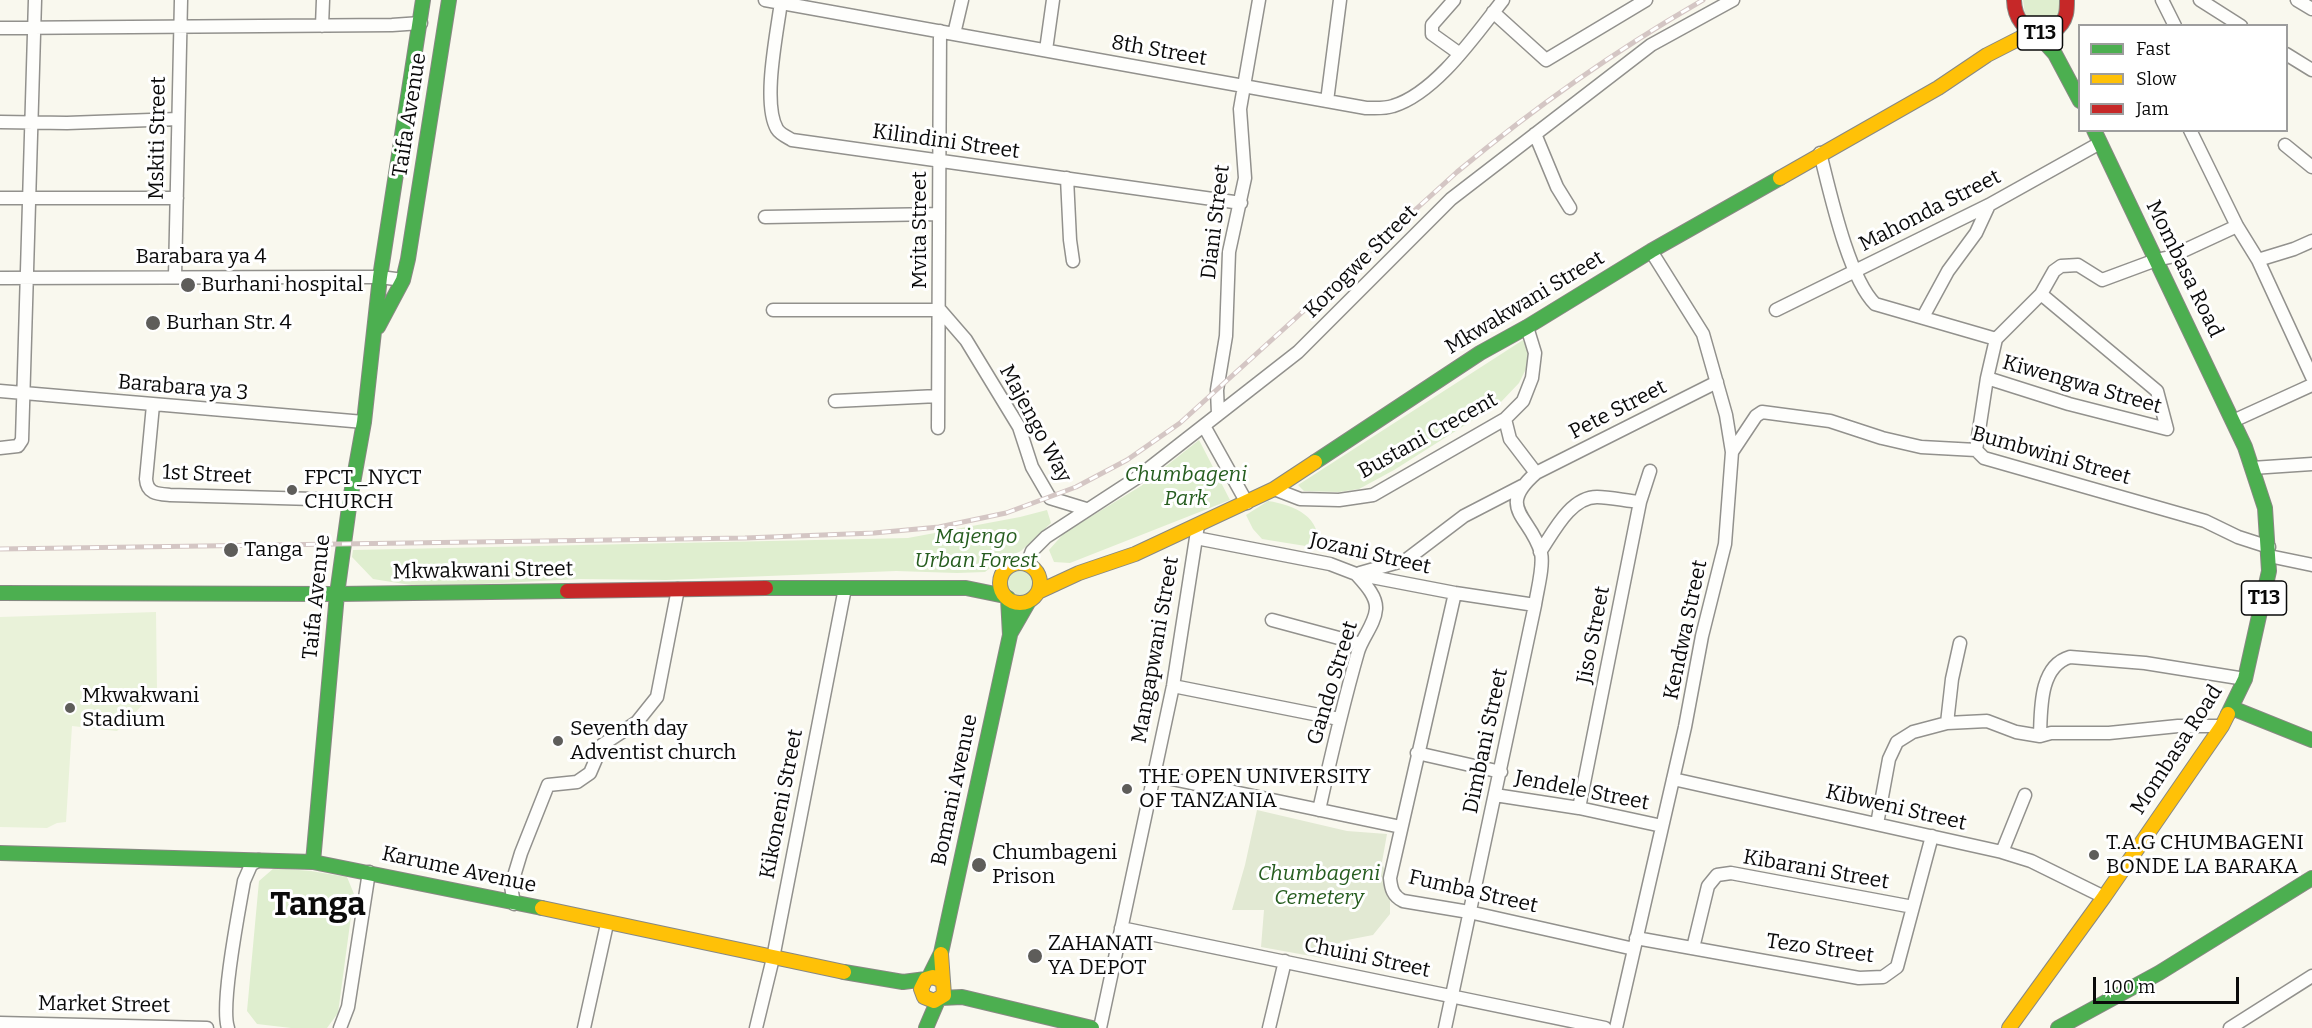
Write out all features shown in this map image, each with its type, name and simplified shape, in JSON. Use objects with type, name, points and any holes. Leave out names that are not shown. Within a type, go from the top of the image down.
[{"type":"main road","name":"Taifa Avenue","points":[[313,862],[337,594],[364,422],[380,277],[423,0]]},
{"type":"main road","name":"Taifa Avenue","points":[[373,337],[403,280],[449,0]]},
{"type":"main road","points":[[1987,55],[2007,27],[2013,5]]},
{"type":"main road","name":"T13","points":[[2013,5],[2016,20],[2023,28],[2034,33],[2055,54],[2078,98]]},
{"type":"main road","name":"T13","points":[[2034,33],[2045,33],[2054,29],[2066,7]]},
{"type":"main road","name":"T13","points":[[2065,70],[2063,40],[2066,7]]},
{"type":"main road","points":[[1987,55],[2034,33]]},
{"type":"main road","name":"Mkwakwani Street","points":[[1079,573],[1197,532],[1274,489],[1480,353],[1820,153],[1938,88],[1987,55]]},
{"type":"main road","name":"Mombasa Road","points":[[2009,1028],[2104,897],[2222,726],[2245,679],[2266,590],[2269,552],[2265,508],[2252,468],[2233,421],[2097,137]]},
{"type":"main road","points":[[396,182],[420,185]]},
{"type":"main road","points":[[966,588],[1018,563],[1031,567],[1079,573]]},
{"type":"main road","points":[[1010,635],[1041,585],[1031,567]]},
{"type":"main road","points":[[1003,572],[1000,580],[1001,589],[1007,597],[1010,635]]},
{"type":"main road","points":[[966,588],[1007,597],[1015,602],[1034,596],[1079,573]]},
{"type":"main road","name":"Mkwakwani Street","points":[[0,593],[337,594],[966,588]]},
{"type":"main road","name":"Bomani Avenue","points":[[937,987],[941,953],[1010,635]]},
{"type":"main road","points":[[2232,708],[2312,740]]},
{"type":"main road","name":"Karume Avenue","points":[[0,853],[313,862],[772,958],[903,982]]},
{"type":"main road","points":[[2058,1028],[2159,974],[2312,878]]},
{"type":"main road","points":[[903,982],[937,987],[962,997],[1092,1028]]},
{"type":"main road","points":[[903,982],[930,1001],[937,987]]},
{"type":"main road","points":[[926,1027],[937,987]]},
{"type":"main road","points":[[923,995],[926,1027]]},
{"type":"street","points":[[0,448],[18,446],[22,440],[35,0]]},
{"type":"street","name":"Mskiti Street","points":[[175,276],[181,0]]},
{"type":"street","points":[[322,26],[324,0]]},
{"type":"street","name":"8th Street","points":[[765,0],[1366,108],[1394,106],[1412,98],[1460,54],[1503,0]]},
{"type":"street","points":[[954,34],[962,0]]},
{"type":"street","points":[[1046,50],[1053,0]]},
{"type":"street","name":"Diani Street","points":[[1218,414],[1217,390],[1226,336],[1229,252],[1245,178],[1240,109],[1258,0]]},
{"type":"street","points":[[1328,101],[1340,0]]},
{"type":"street","points":[[1454,0],[1432,25],[1432,34],[1460,54]]},
{"type":"street","points":[[1493,12],[1546,60],[1646,0]]},
{"type":"street","name":"Korogwe Street","points":[[1031,567],[1032,551],[1046,537],[1138,477],[1298,352],[1451,199],[1651,45],[1733,0]]},
{"type":"street","points":[[2162,0],[2174,24]]},
{"type":"street","points":[[2200,0],[2238,24]]},
{"type":"street","points":[[2297,0],[2312,9]]},
{"type":"street","name":"Kilindini Street","points":[[781,2],[770,92],[771,115],[778,132],[792,140],[1241,203]]},
{"type":"street","points":[[0,28],[322,26],[421,23]]},
{"type":"street","name":"Mvita Street","points":[[938,428],[940,31]]},
{"type":"street","points":[[2288,55],[2312,70]]},
{"type":"street","points":[[0,122],[178,119]]},
{"type":"street","points":[[2191,132],[2237,226],[2258,260],[2312,377]]},
{"type":"street","points":[[1535,134],[1557,187],[1570,208]]},
{"type":"street","name":"Mahonda Street","points":[[1776,310],[1989,205],[2097,137]]},
{"type":"street","points":[[2284,145],[2312,167]]},
{"type":"street","points":[[1820,153],[1854,271],[1869,298],[1875,304],[1996,339]]},
{"type":"street","points":[[1067,178],[1073,261]]},
{"type":"street","points":[[0,198],[177,198]]},
{"type":"street","points":[[1923,317],[1947,271],[1976,233],[1989,205]]},
{"type":"street","points":[[765,217],[939,214]]},
{"type":"street","points":[[1976,450],[1987,378],[1996,339],[2041,294],[2054,271],[2061,266],[2078,265],[2102,280],[2170,257],[2237,226]]},
{"type":"street","points":[[2258,260],[2312,241]]},
{"type":"street","name":"Kendwa Street","points":[[1616,1028],[1685,727],[1702,636],[1725,544],[1732,452],[1726,415],[1703,334],[1651,251]]},
{"type":"street","name":"Barabara ya 4","points":[[0,278],[380,277],[403,280]]},
{"type":"street","name":"Kiwengwa Street","points":[[1987,378],[2069,404],[2167,429],[2157,392],[2041,294]]},
{"type":"street","points":[[773,310],[940,310]]},
{"type":"street","name":"Majengo Way","points":[[940,310],[966,340],[1019,428],[1032,467],[1050,498],[1086,509]]},
{"type":"street","name":"Bustani Crecent","points":[[1274,489],[1300,499],[1339,500],[1373,495],[1505,419],[1523,401],[1532,378],[1535,353],[1527,327]]},
{"type":"street","name":"Pete Street","points":[[1536,473],[1717,382]]},
{"type":"street","points":[[2233,421],[2312,385]]},
{"type":"street","name":"Barabara ya 3","points":[[0,391],[364,422]]},
{"type":"street","points":[[835,401],[938,396]]},
{"type":"street","name":"1st Street","points":[[153,405],[146,476],[146,484],[152,492],[170,495],[350,500]]},
{"type":"street","name":"Bumbwini Street","points":[[1732,452],[1756,416],[1762,412],[1830,421],[1882,438],[1921,447],[1976,450],[1984,458],[2205,521],[2269,552],[2312,565]]},
{"type":"street","points":[[1356,574],[1406,560],[1464,516],[1522,486],[1536,473],[1510,439],[1505,419]]},
{"type":"street","points":[[1203,426],[1247,503]]},
{"type":"street","points":[[2252,468],[2312,465]]},
{"type":"street","name":"Jiso Street","points":[[1579,808],[1641,502],[1650,471]]},
{"type":"street","points":[[1522,486],[1515,504],[1540,552],[1560,522],[1575,506],[1595,497],[1641,502]]},
{"type":"street","name":"Jozani Street","points":[[1197,532],[1330,564],[1356,574],[1455,593],[1535,605]]},
{"type":"street","name":"Mangapwani Street","points":[[1100,1028],[1173,686],[1197,532]]},
{"type":"street","name":"Dimbani Street","points":[[1445,1028],[1535,605],[1540,552]]},
{"type":"street","name":"Gando Street","points":[[1319,810],[1339,719],[1360,644],[1376,611],[1376,603],[1356,574]]},
{"type":"street","name":"Kikoneni Street","points":[[756,1028],[772,958],[845,588]]},
{"type":"street","points":[[514,904],[511,886],[521,853],[548,785],[577,782],[590,773],[602,746],[637,722],[657,697],[678,589]]},
{"type":"street","name":"Fumba Street","points":[[1455,593],[1390,878],[1390,887],[1395,897],[1635,944]]},
{"type":"street","points":[[1272,621],[1360,644]]},
{"type":"street","points":[[1947,723],[1952,679],[1960,642]]},
{"type":"street","points":[[2040,736],[2044,687],[2055,664],[2070,657],[2145,663],[2245,679]]},
{"type":"street","points":[[1173,686],[1339,719]]},
{"type":"street","points":[[1877,824],[1882,785],[1889,759],[1897,742],[1913,732],[1947,723],[1987,721],[2016,732],[2040,736],[2051,733],[2109,733],[2178,726],[2222,726]]},
{"type":"street","points":[[1417,753],[1501,772]]},
{"type":"street","points":[[1153,775],[1401,827]]},
{"type":"street","name":"Kibweni Street","points":[[1673,778],[2002,852],[2031,861],[2104,897]]},
{"type":"street","name":"Jendele Street","points":[[1495,795],[1579,808],[1662,826]]},
{"type":"street","points":[[2002,852],[2025,795]]},
{"type":"street","name":"Tezo Street","points":[[1635,944],[1693,948],[1859,978],[1883,977],[1897,967],[1932,836]]},
{"type":"street","points":[[228,1028],[225,1018],[227,997],[244,881],[251,866],[260,860]]},
{"type":"street","points":[[340,1028],[348,1008],[369,872]]},
{"type":"street","name":"Kibarani Street","points":[[1693,948],[1708,886],[1717,875],[1731,873],[1913,907]]},
{"type":"street","points":[[584,1028],[607,924]]},
{"type":"street","name":"Chuini Street","points":[[1121,928],[1605,1028]]},
{"type":"street","points":[[1269,1028],[1285,961]]},
{"type":"street","points":[[2230,1028],[2312,976]]},
{"type":"street","name":"Market Street","points":[[0,1023],[207,1028]]},
{"type":"green space","points":[[2023,0],[2062,0],[2059,16],[2041,25],[2025,15]]},
{"type":"green space","points":[[1523,340],[1528,348],[1528,365],[1519,383],[1500,403],[1394,470],[1359,489],[1339,492],[1304,491],[1298,485]]},
{"type":"green space","name":"Chumbageni Park","points":[[1199,440],[1230,500],[1070,563],[1054,562],[1049,550],[1064,533],[1141,486]]},
{"type":"green space","points":[[1268,501],[1297,509],[1305,514],[1316,528],[1318,548],[1262,539],[1253,529],[1246,515]]},
{"type":"green space","name":"Majengo Urban Forest","points":[[1047,510],[1051,523],[1021,551],[999,561],[985,572],[896,571],[666,580],[580,579],[423,587],[373,579],[352,557],[353,550],[908,538]]},
{"type":"green space","points":[[1020,571],[1029,575],[1033,584],[1029,593],[1020,597],[1011,593],[1007,584],[1011,575]]},
{"type":"green space","name":"Mkwakwani Stadium","points":[[156,612],[157,690],[117,731],[72,726],[66,822],[47,828],[0,827],[0,617]]},
{"type":"green space","name":"Chumbageni Cemetery","points":[[1257,810],[1347,831],[1387,834],[1382,862],[1390,887],[1390,914],[1373,935],[1342,941],[1322,958],[1261,947],[1264,910],[1232,910]]},
{"type":"green space","points":[[274,868],[347,877],[354,894],[338,1013],[327,1028],[291,1028],[257,1024],[247,1011],[259,881]]},
{"type":"railway","points":[[0,549],[745,538],[874,533],[939,527],[1006,513],[1076,487],[1127,460],[1180,423],[1486,148],[1607,59],[1703,0]]},
{"type":"traffic: fast","points":[[423,0],[380,277],[364,422],[337,594],[567,591]]},
{"type":"traffic: fast","points":[[378,327],[403,280],[408,259],[449,0]]},
{"type":"traffic: fast","points":[[2036,33],[2055,54],[2078,97]]},
{"type":"traffic: fast","points":[[2095,132],[2245,447],[2265,508],[2269,571],[2245,679],[2228,714]]},
{"type":"traffic: fast","points":[[1315,462],[1480,353],[1651,251],[1780,178]]},
{"type":"traffic: fast","points":[[766,588],[966,588],[1005,596]]},
{"type":"traffic: fast","points":[[0,593],[337,594],[313,862]]},
{"type":"traffic: fast","points":[[929,977],[941,953],[1010,635],[1008,598]]},
{"type":"traffic: fast","points":[[1010,634],[1029,601]]},
{"type":"traffic: fast","points":[[2232,708],[2312,740]]},
{"type":"traffic: fast","points":[[0,853],[313,862],[542,908]]},
{"type":"traffic: fast","points":[[2058,1028],[2159,973],[2312,878]]},
{"type":"traffic: fast","points":[[844,972],[903,982],[926,979]]},
{"type":"traffic: fast","points":[[941,998],[962,997],[1092,1028]]},
{"type":"traffic: fast","points":[[926,1028],[938,1000]]},
{"type":"traffic: slow","points":[[1780,178],[1938,88],[1987,55],[2032,32]]},
{"type":"traffic: slow","points":[[1038,592],[1079,573],[1135,554],[1274,489],[1315,462]]},
{"type":"traffic: slow","points":[[1020,563],[1034,569],[1040,583],[1034,597],[1020,603],[1006,597],[1000,583],[1006,569],[1020,563]]},
{"type":"traffic: slow","points":[[2009,1028],[2104,897],[2228,714]]},
{"type":"traffic: slow","points":[[542,908],[844,972]]},
{"type":"traffic: slow","points":[[941,954],[944,995],[934,1001],[924,997],[921,989],[926,979],[933,977],[943,981]]},
{"type":"traffic: jam","points":[[2014,0],[2016,13],[2021,23],[2037,33],[2055,30],[2062,24],[2066,14],[2067,0]]},
{"type":"traffic: jam","points":[[567,591],[766,588]]},
{"type":"place","name":"Burhani hospital","points":[[188,285]]},
{"type":"place","name":"Burhan Str. 4","points":[[153,323]]},
{"type":"place","name":"FPCT _NYCT CHURCH","points":[[292,490]]},
{"type":"place","name":"Tanga","points":[[231,550]]},
{"type":"place","name":"Mkwakwani Stadium","points":[[70,708]]},
{"type":"place","name":"Seventh day Adventist church","points":[[558,741]]},
{"type":"place","name":"THE OPEN UNIVERSITY OF TANZANIA","points":[[1127,789]]},
{"type":"place","name":"T.A.G CHUMBAGENI BONDE LA BARAKA","points":[[2094,855]]},
{"type":"place","name":"Chumbageni Prison","points":[[979,865]]},
{"type":"place","name":"ZAHANATI YA DEPOT","points":[[1035,956]]},
{"type":"district","name":"Tanga","points":[[318,906]]}]
